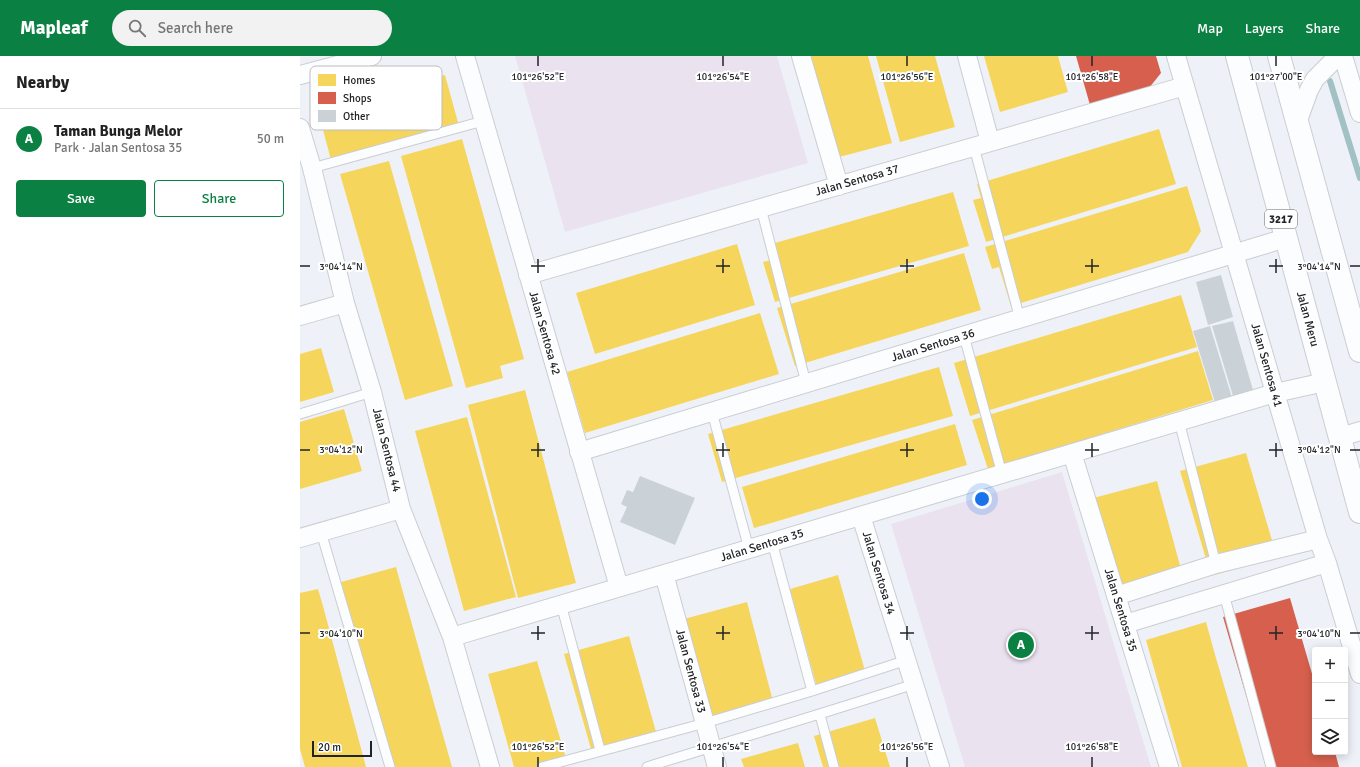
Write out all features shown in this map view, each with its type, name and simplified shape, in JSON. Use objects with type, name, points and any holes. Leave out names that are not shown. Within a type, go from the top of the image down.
[{"type":"highway","name":"Jalan Meru","points":[[1237,56],[1325,382],[1350,434],[1360,512]]},
{"type":"highway","points":[[1279,56],[1360,351]]},
{"type":"street","points":[[334,66],[372,56]]},
{"type":"street","name":"Jalan Sentosa 42","points":[[465,56],[619,587]]},
{"type":"street","points":[[801,56],[839,186]]},
{"type":"street","points":[[967,56],[982,144]]},
{"type":"street","name":"Jalan Sentosa 41","points":[[1176,56],[1318,539],[1327,563],[1360,674]]},
{"type":"street","points":[[1297,123],[1309,90],[1315,79],[1338,56]]},
{"type":"street","points":[[1343,56],[1360,113]]},
{"type":"street","points":[[300,75],[310,72]]},
{"type":"street","name":"Jalan Sentosa 37","points":[[528,275],[1185,86]]},
{"type":"street","name":"Jalan Sentosa 44","points":[[300,128],[312,168],[345,303],[372,392],[402,509],[452,637],[490,767]]},
{"type":"street","name":"Jalan Sentosa 36","points":[[580,452],[1286,238]]},
{"type":"street","points":[[300,316],[345,303]]},
{"type":"street","name":"Jalan Sentosa 35","points":[[452,637],[1275,393],[1325,382]]},
{"type":"street","name":"Jalan Sentosa 35","points":[[1072,453],[1169,767]]},
{"type":"street","points":[[300,538],[402,509]]},
{"type":"street","name":"Jalan Sentosa 34","points":[[861,516],[940,767]]},
{"type":"street","points":[[1116,596],[1216,564],[1318,539]]},
{"type":"street","points":[[1125,624],[1327,563]]},
{"type":"street","name":"Jalan Sentosa 33","points":[[664,574],[717,767]]},
{"type":"lane","points":[[312,168],[484,121]]},
{"type":"lane","points":[[982,144],[1020,319]]},
{"type":"lane","points":[[761,208],[806,384]]},
{"type":"lane","points":[[964,336],[1002,474]]},
{"type":"lane","points":[[300,414],[372,392]]},
{"type":"lane","points":[[712,412],[750,549]]},
{"type":"lane","points":[[1179,422],[1216,564]]},
{"type":"lane","points":[[322,532],[390,767]]},
{"type":"lane","points":[[772,542],[812,691]]},
{"type":"lane","points":[[1224,594],[1271,767]]},
{"type":"lane","points":[[561,604],[600,750]]},
{"type":"lane","points":[[542,767],[600,750],[705,723],[812,691],[907,660]]},
{"type":"lane","points":[[647,767],[712,746],[820,715],[914,684]]},
{"type":"lane","points":[[820,715],[834,767]]},
{"type":"shaded area","points":[[515,56],[777,56],[808,163],[565,232]]},
{"type":"shaded area","points":[[1062,472],[1151,767],[965,767],[891,524]]},
{"type":"building: Homes","points":[[800,56],[868,56],[892,143],[828,160]]},
{"type":"building: Homes","points":[[876,56],[935,56],[955,127],[900,142]]},
{"type":"building: Homes","points":[[984,56],[1058,56],[1068,92],[1000,112]]},
{"type":"building: Homes","points":[[445,75],[459,126],[331,160],[323,130],[442,130],[442,76]]},
{"type":"building: Homes","points":[[1159,129],[1176,184],[986,242],[973,200],[981,198],[977,184]]},
{"type":"building: Homes","points":[[462,139],[524,359],[500,366],[503,378],[466,388],[401,156]]},
{"type":"building: Homes","points":[[389,161],[453,386],[405,400],[340,174]]},
{"type":"building: Homes","points":[[1187,186],[1201,231],[1188,252],[1011,306],[999,267],[992,269],[985,247]]},
{"type":"building: Homes","points":[[953,192],[969,246],[775,302],[763,262],[772,260],[768,245]]},
{"type":"building: Homes","points":[[737,244],[755,305],[595,354],[576,293]]},
{"type":"building: Homes","points":[[964,253],[981,310],[795,366],[777,308]]},
{"type":"building: Homes","points":[[1181,295],[1197,347],[970,416],[954,363]]},
{"type":"building: Homes","points":[[760,313],[779,374],[585,433],[567,372]]},
{"type":"building: Homes","points":[[321,348],[334,392],[300,402],[300,354]]},
{"type":"building: Homes","points":[[1198,351],[1213,400],[988,469],[972,420]]},
{"type":"building: Homes","points":[[939,367],[953,416],[722,482],[708,434]]},
{"type":"building: Homes","points":[[525,390],[576,583],[518,598],[468,405]]},
{"type":"building: Homes","points":[[344,409],[362,471],[300,489],[300,422]]},
{"type":"building: Homes","points":[[467,417],[516,597],[464,611],[415,431]]},
{"type":"building: Homes","points":[[955,424],[967,465],[754,528],[742,487]]},
{"type":"building: Homes","points":[[1246,453],[1277,557],[1211,576],[1180,471]]},
{"type":"building: Homes","points":[[1157,481],[1184,580],[1114,599],[1086,500]]},
{"type":"building: Homes","points":[[396,567],[452,767],[386,767],[334,584]]},
{"type":"building: Homes","points":[[838,575],[867,678],[818,691],[790,589]]},
{"type":"building: Homes","points":[[318,589],[366,767],[305,767],[300,749],[300,593]]},
{"type":"building: Homes","points":[[747,602],[774,705],[712,722],[684,619]]},
{"type":"building: Homes","points":[[1206,622],[1248,767],[1182,767],[1146,640]]},
{"type":"building: Homes","points":[[629,636],[658,739],[593,756],[564,654]]},
{"type":"building: Homes","points":[[537,661],[568,765],[559,767],[514,767],[488,674]]},
{"type":"building: Homes","points":[[875,718],[890,767],[823,767],[814,736]]},
{"type":"building: Homes","points":[[798,743],[805,767],[744,767],[741,759]]},
{"type":"building: Shops","points":[[1076,56],[1156,56],[1161,73],[1149,88],[1090,105]]},
{"type":"building: Shops","points":[[1290,598],[1312,674],[1312,755],[1336,755],[1339,767],[1267,767],[1223,617]]},
{"type":"building: Other","points":[[1221,275],[1233,317],[1208,325],[1196,282]]},
{"type":"building: Other","points":[[1233,321],[1253,390],[1233,396],[1212,326]]},
{"type":"building: Other","points":[[1210,326],[1233,401],[1216,406],[1193,331]]},
{"type":"building: Other","points":[[640,476],[695,498],[675,545],[620,522],[627,507],[621,504],[627,490],[633,492]]},
{"type":"waterway","points":[[1330,81],[1360,178]]},
{"type":"place","name":"Taman Bunga Melor","points":[[1021,645]]}]
